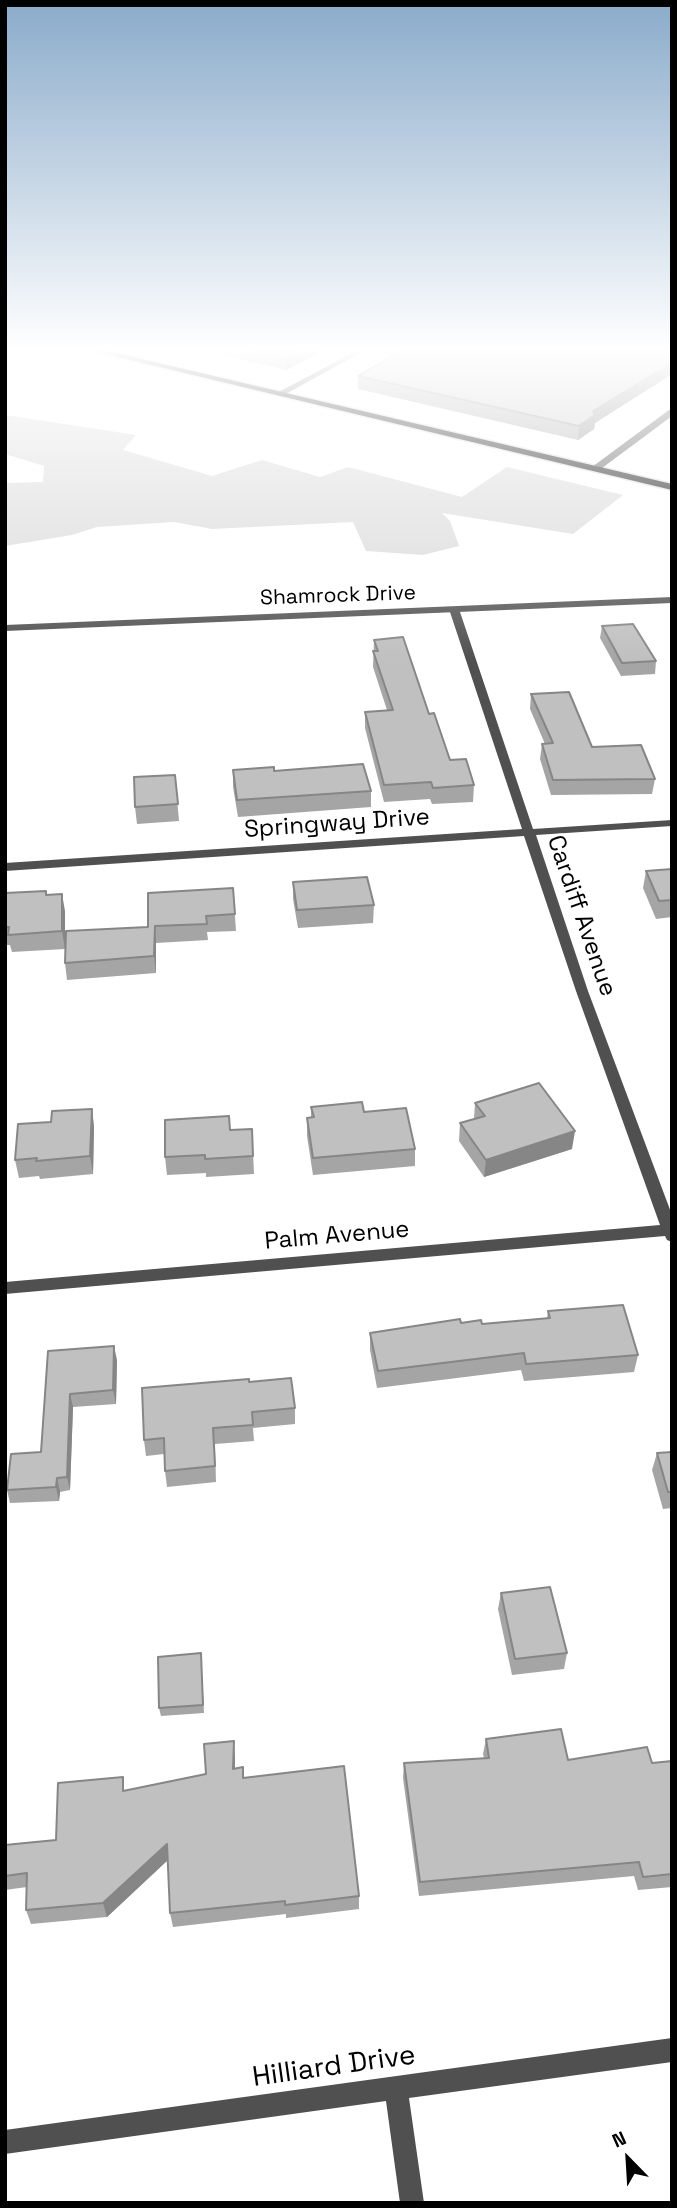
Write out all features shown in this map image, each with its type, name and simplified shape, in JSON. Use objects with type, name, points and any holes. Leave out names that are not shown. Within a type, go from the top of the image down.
[{"type":"main road","points":[[532,454],[672,487]]},
{"type":"street","points":[[595,469],[615,454]]},
{"type":"street","name":"Shamrock Drive","points":[[5,628],[672,600]]},
{"type":"street","name":"Cardiff Avenue","points":[[454,608],[527,832],[671,1232]]},
{"type":"street","name":"Springway Drive","points":[[5,867],[672,823]]},
{"type":"street","name":"Palm Avenue","points":[[5,1288],[671,1232]]},
{"type":"street","name":"Hilliard Drive","points":[[5,2142],[672,2050]]},
{"type":"street","points":[[396,2089],[412,2203]]},
{"type":"shaded area","points":[[5,454],[137,454],[212,476],[262,460],[320,477],[348,467],[462,497],[507,467],[623,495],[573,534],[442,513],[450,521],[459,546],[423,555],[366,551],[353,522],[212,529],[174,522],[97,527],[72,535],[5,546],[5,483],[43,482],[44,466]]},
{"type":"building","points":[[633,624],[656,661],[622,663],[602,626]]},
{"type":"building","points":[[403,637],[429,714],[434,713],[450,760],[466,759],[474,785],[433,788],[431,782],[384,785],[365,712],[393,710],[373,651],[378,651],[374,640]]},
{"type":"building","points":[[569,692],[592,747],[641,745],[655,779],[553,780],[542,744],[553,743],[531,694]]},
{"type":"building","points":[[363,764],[371,791],[237,800],[233,770],[274,767],[274,771]]},
{"type":"building","points":[[175,775],[178,804],[135,807],[134,777]]},
{"type":"building","points":[[672,869],[672,900],[659,901],[646,871]]},
{"type":"building","points":[[367,877],[374,905],[297,910],[293,882]]},
{"type":"building","points":[[233,888],[235,914],[206,916],[207,924],[155,926],[154,956],[65,963],[66,931],[148,927],[148,893]]},
{"type":"building","points":[[46,891],[46,895],[62,894],[62,931],[8,935],[9,927],[5,927],[5,893]]},
{"type":"building","points":[[539,1083],[575,1131],[486,1160],[460,1123],[485,1116],[475,1103]]},
{"type":"building","points":[[362,1102],[364,1112],[406,1108],[415,1149],[313,1158],[307,1118],[314,1117],[311,1107]]},
{"type":"building","points":[[92,1109],[90,1156],[36,1161],[37,1158],[15,1160],[18,1124],[51,1122],[52,1111]]},
{"type":"building","points":[[229,1116],[230,1130],[252,1129],[253,1156],[205,1159],[205,1155],[165,1157],[165,1120]]},
{"type":"building","points":[[623,1305],[638,1355],[526,1364],[524,1353],[378,1371],[370,1333],[460,1319],[461,1323],[481,1320],[482,1324],[550,1318],[548,1311]]},
{"type":"building","points":[[114,1346],[113,1390],[70,1394],[67,1477],[57,1478],[56,1487],[7,1490],[11,1454],[41,1452],[48,1351]]},
{"type":"building","points":[[291,1378],[295,1408],[252,1412],[253,1425],[213,1428],[215,1466],[165,1471],[164,1438],[144,1440],[142,1388]]},
{"type":"building","points":[[672,1452],[672,1492],[668,1492],[657,1453]]},
{"type":"building","points":[[550,1587],[567,1653],[515,1659],[501,1593]]},
{"type":"building","points":[[201,1653],[203,1705],[159,1708],[158,1657]]},
{"type":"building","points":[[561,1729],[568,1760],[647,1747],[652,1763],[672,1761],[672,1874],[643,1877],[639,1862],[420,1882],[404,1763],[489,1758],[486,1739]]},
{"type":"building","points":[[234,1741],[233,1769],[243,1767],[243,1778],[344,1766],[359,1896],[285,1905],[285,1901],[170,1913],[167,1844],[103,1903],[26,1910],[27,1873],[5,1876],[5,1845],[56,1840],[58,1783],[123,1777],[123,1791],[206,1774],[204,1744]]}]
